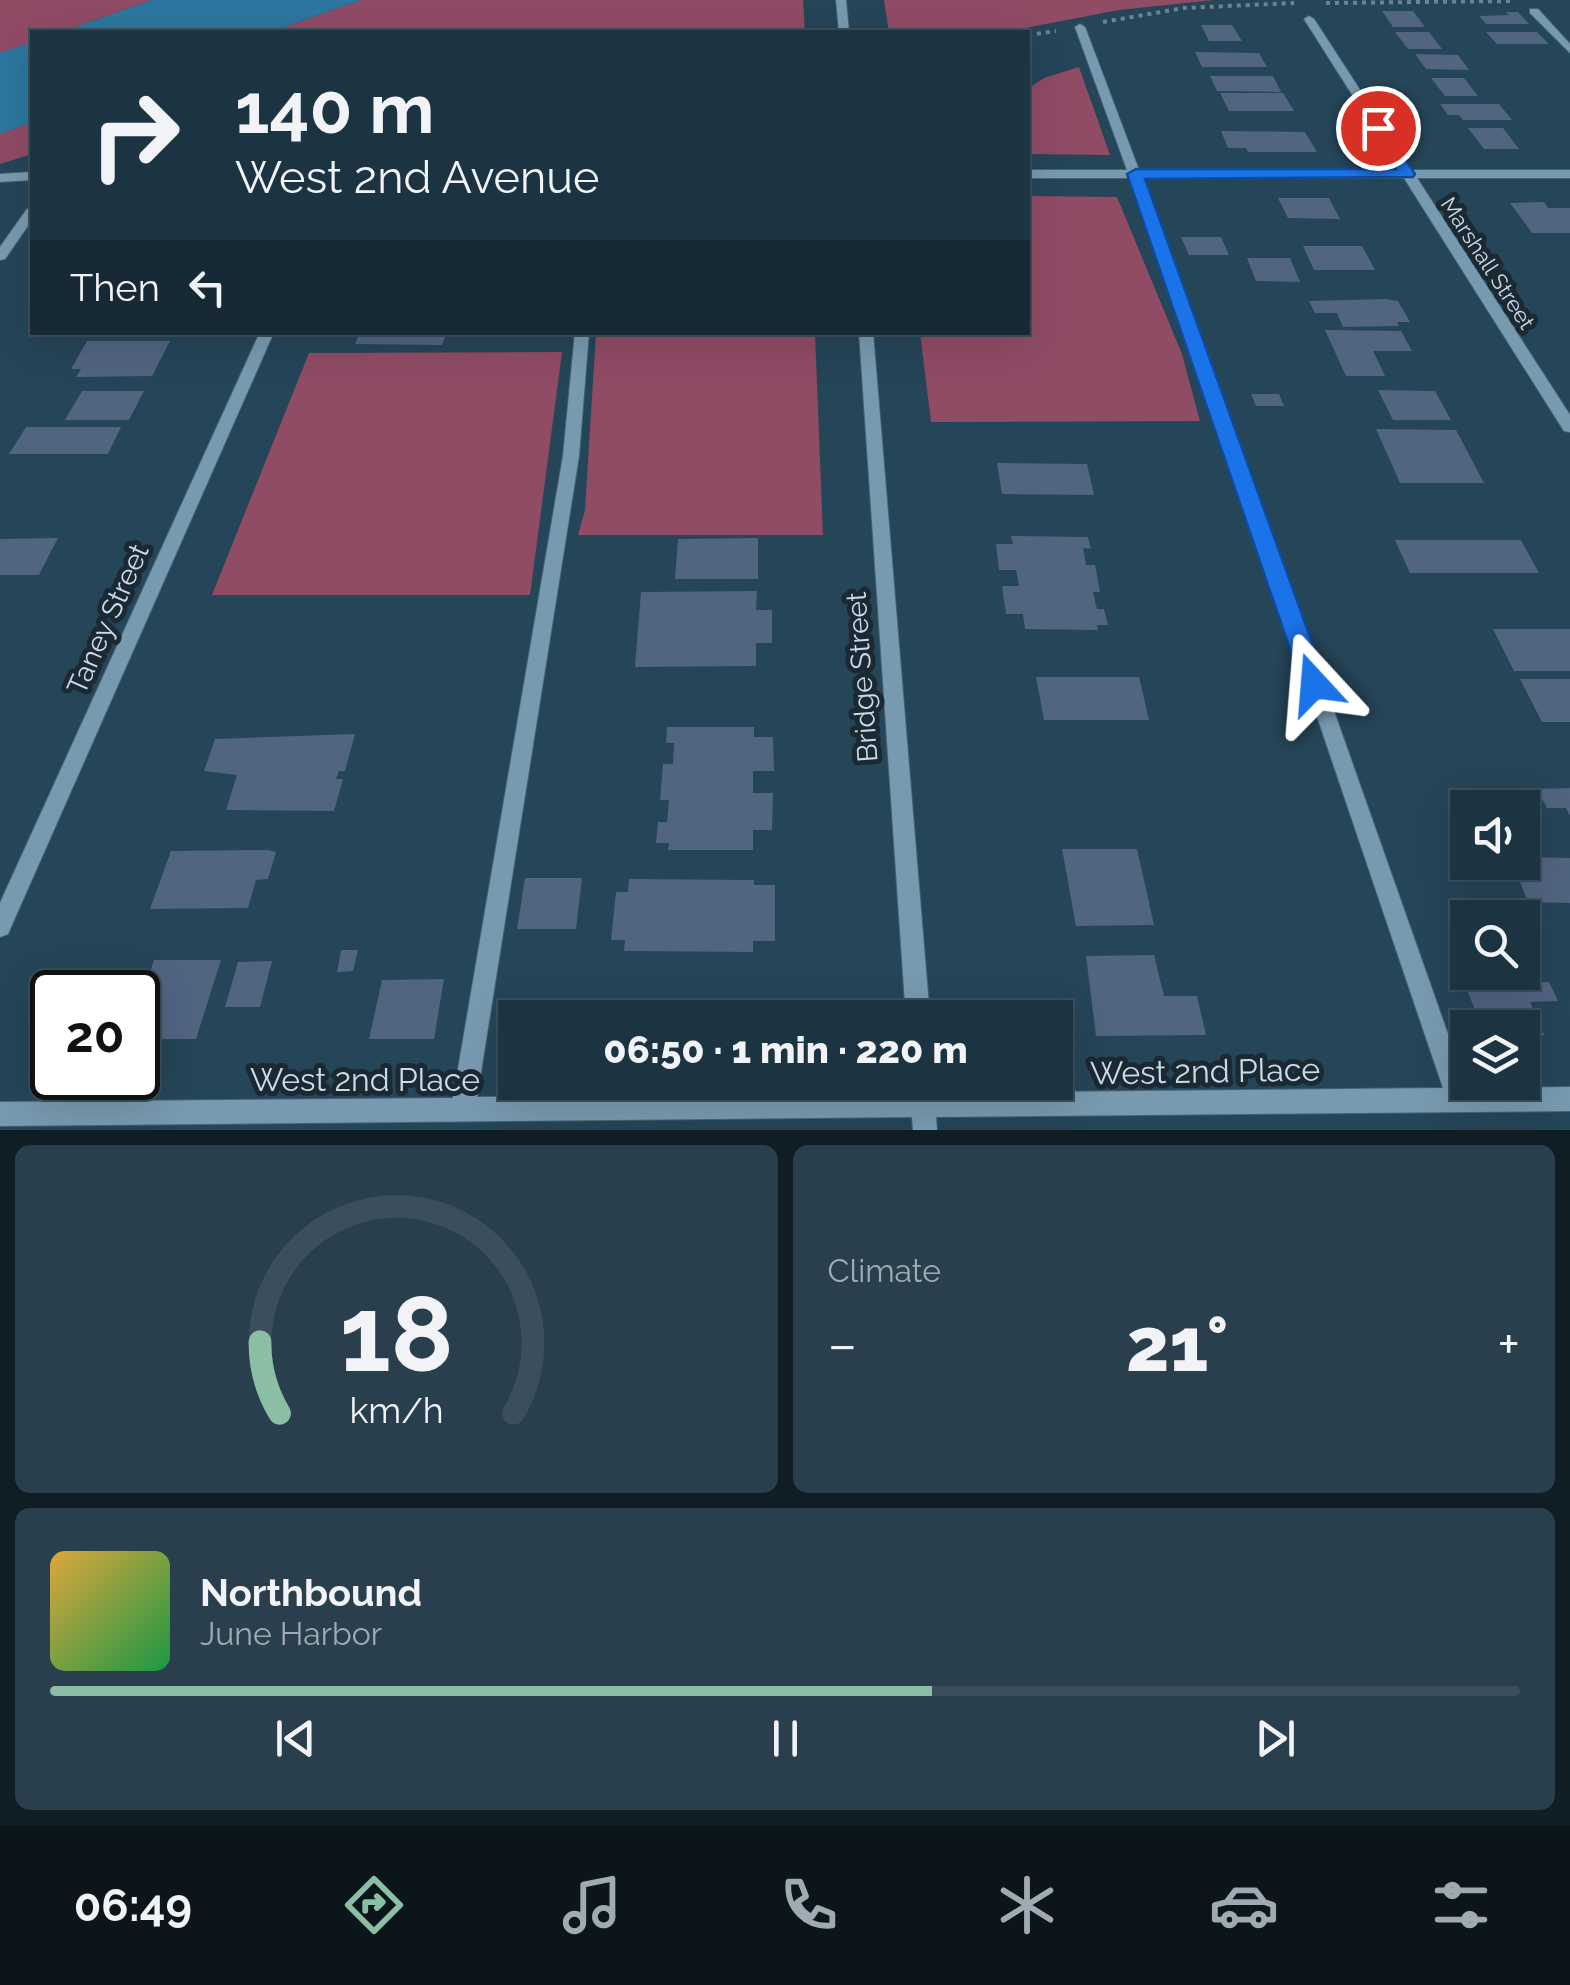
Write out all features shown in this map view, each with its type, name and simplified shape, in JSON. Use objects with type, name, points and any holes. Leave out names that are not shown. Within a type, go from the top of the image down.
[{"type":"street","points":[[841,0],[844,30]]},
{"type":"street","points":[[1534,11],[1570,50]]},
{"type":"street","name":"Marshall Street","points":[[1309,19],[1570,427]]},
{"type":"street","points":[[1080,26],[1136,174],[1450,1074]]},
{"type":"street","points":[[1030,174],[1570,174]]},
{"type":"street","points":[[0,178],[30,176]]},
{"type":"street","points":[[0,256],[30,215]]},
{"type":"street","name":"Taney Street","points":[[0,928],[266,335]]},
{"type":"street","points":[[463,1111],[571,456],[582,335]]},
{"type":"street","name":"Bridge Street","points":[[866,335],[917,1000]]},
{"type":"street","name":"West 2nd Place","points":[[1540,1099],[1570,1098]]},
{"type":"street","name":"West 2nd Place","points":[[0,1114],[1459,1100]]},
{"type":"path","points":[[1320,3],[1522,0]]},
{"type":"path","points":[[1030,35],[1197,6],[1300,3]]},
{"type":"shaded area","points":[[0,0],[152,0],[67,30],[30,30],[30,43],[0,55]]},
{"type":"shaded area","points":[[361,0],[803,0],[805,30],[276,30]]},
{"type":"shaded area","points":[[884,0],[1214,0],[1119,10],[1014,30],[889,30]]},
{"type":"shaded area","points":[[1079,67],[1110,155],[1030,154],[1030,88],[1044,78]]},
{"type":"shaded area","points":[[30,123],[30,155],[0,164],[0,134]]},
{"type":"shaded area","points":[[1030,196],[1117,197],[1182,354],[1200,421],[931,422],[920,335],[1030,335]]},
{"type":"shaded area","points":[[596,335],[815,335],[823,535],[578,535],[585,510]]},
{"type":"shaded area","points":[[562,352],[530,595],[212,595],[309,353]]},
{"type":"water","points":[[152,0],[361,0],[276,30],[67,30]]},
{"type":"water","points":[[30,43],[30,123],[0,134],[0,53]]},
{"type":"building","points":[[1382,11],[1413,11],[1425,27],[1393,27]]},
{"type":"building","points":[[1506,12],[1518,12],[1529,24],[1486,24],[1479,16],[1509,15]]},
{"type":"building","points":[[1201,25],[1232,25],[1242,41],[1209,41]]},
{"type":"building","points":[[1395,32],[1429,32],[1442,49],[1408,49]]},
{"type":"building","points":[[1486,32],[1537,32],[1549,44],[1497,44]]},
{"type":"building","points":[[1195,52],[1259,53],[1267,67],[1202,67]]},
{"type":"building","points":[[1415,54],[1458,55],[1469,70],[1426,69]]},
{"type":"building","points":[[1210,76],[1273,76],[1281,92],[1217,91]]},
{"type":"building","points":[[1431,78],[1464,78],[1478,96],[1445,96]]},
{"type":"building","points":[[1220,93],[1283,93],[1294,111],[1229,111]]},
{"type":"building","points":[[1440,104],[1499,104],[1512,120],[1463,120],[1459,115],[1448,115]]},
{"type":"building","points":[[1468,128],[1503,128],[1519,149],[1484,149]]},
{"type":"building","points":[[1221,131],[1305,132],[1317,152],[1248,152],[1246,148],[1228,148]]},
{"type":"building","points":[[1278,198],[1329,198],[1340,219],[1288,218]]},
{"type":"building","points":[[1544,202],[1548,208],[1570,208],[1570,233],[1532,233],[1510,203]]},
{"type":"building","points":[[1181,237],[1221,237],[1229,255],[1189,255]]},
{"type":"building","points":[[1303,246],[1362,246],[1375,270],[1314,270]]},
{"type":"building","points":[[1247,258],[1290,258],[1300,282],[1256,281]]},
{"type":"building","points":[[1309,301],[1398,301],[1410,322],[1397,322],[1399,326],[1343,327],[1337,313],[1315,313]]},
{"type":"building","points":[[1325,330],[1401,331],[1412,351],[1373,351],[1385,376],[1346,376]]},
{"type":"building","points":[[359,335],[446,335],[442,345],[355,344]]},
{"type":"building","points":[[87,341],[170,341],[152,376],[76,377],[81,369],[71,369]]},
{"type":"building","points":[[1378,390],[1435,391],[1451,420],[1393,420]]},
{"type":"building","points":[[82,391],[144,391],[129,420],[65,420]]},
{"type":"building","points":[[1251,394],[1279,394],[1284,406],[1256,406]]},
{"type":"building","points":[[26,427],[121,427],[108,454],[9,454]]},
{"type":"building","points":[[1376,429],[1456,430],[1484,483],[1400,483]]},
{"type":"building","points":[[997,463],[1087,464],[1094,495],[1002,494]]},
{"type":"building","points":[[1011,536],[1088,537],[1091,549],[1083,548],[1086,565],[1095,565],[1100,592],[1093,592],[1097,609],[1104,609],[1108,625],[1097,625],[1098,630],[1025,629],[1023,614],[1006,614],[1002,586],[1019,586],[1016,570],[999,570],[996,544],[1013,544]]},
{"type":"building","points":[[58,538],[39,575],[0,575],[0,539]]},
{"type":"building","points":[[758,538],[758,579],[675,579],[678,539]]},
{"type":"building","points":[[1395,540],[1521,540],[1539,573],[1410,573]]},
{"type":"building","points":[[757,591],[756,610],[772,610],[772,643],[756,643],[756,666],[635,667],[641,592]]},
{"type":"building","points":[[1493,629],[1570,629],[1570,671],[1514,671]]},
{"type":"building","points":[[1036,677],[1139,677],[1149,720],[1044,720]]},
{"type":"building","points":[[1520,679],[1570,679],[1570,722],[1542,722]]},
{"type":"building","points":[[667,727],[754,727],[754,737],[773,737],[774,771],[753,771],[753,793],[773,793],[772,830],[753,830],[753,850],[668,850],[669,843],[656,843],[658,822],[667,822],[669,800],[660,800],[663,764],[673,764],[674,743],[666,743]]},
{"type":"building","points":[[355,734],[345,771],[339,771],[336,779],[343,779],[334,811],[226,810],[237,775],[204,771],[215,739]]},
{"type":"building","points":[[1570,788],[1570,816],[1566,808],[1547,808],[1537,789]]},
{"type":"building","points":[[1062,849],[1137,849],[1154,925],[1076,926]]},
{"type":"building","points":[[171,851],[276,852],[268,879],[256,880],[248,908],[150,909]]},
{"type":"building","points":[[1540,857],[1570,858],[1570,903],[1527,900],[1519,880],[1540,880]]},
{"type":"building","points":[[525,878],[582,878],[576,929],[517,929]]},
{"type":"building","points":[[629,879],[754,880],[754,885],[775,885],[775,941],[753,941],[753,952],[624,951],[625,940],[611,940],[616,892],[628,892]]},
{"type":"building","points":[[341,950],[358,950],[353,971],[337,972]]},
{"type":"building","points":[[1154,955],[1164,996],[1197,996],[1206,1035],[1096,1036],[1086,956]]},
{"type":"building","points":[[154,960],[221,960],[196,1039],[160,1039],[160,970],[151,970]]},
{"type":"building","points":[[272,961],[260,1007],[225,1007],[238,962]]},
{"type":"building","points":[[444,979],[434,1039],[369,1039],[382,980]]},
{"type":"building","points":[[1540,982],[1549,982],[1558,1001],[1530,1002],[1533,1010],[1475,1010],[1467,990],[1540,990]]},
{"type":"route","points":[[1314,684],[1136,174],[1407,174],[1378,128]]}]
